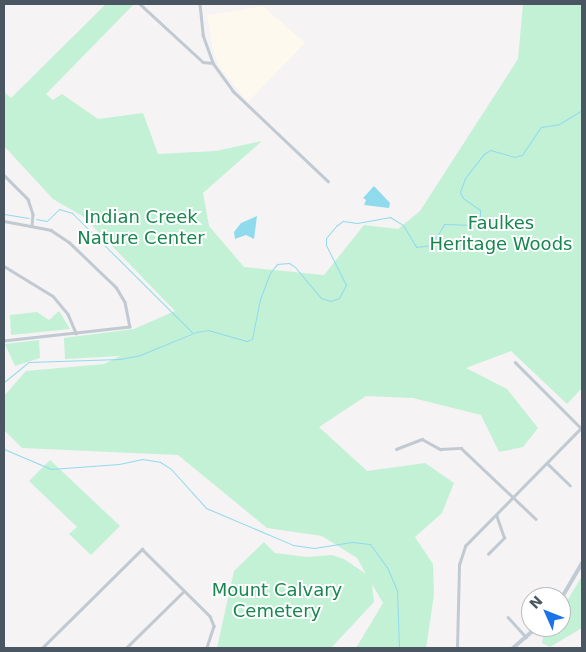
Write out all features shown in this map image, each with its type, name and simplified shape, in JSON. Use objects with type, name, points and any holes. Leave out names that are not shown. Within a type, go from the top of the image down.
[{"type":"main road","points":[[568,587],[582,563]]},
{"type":"main road","points":[[513,648],[526,637]]},
{"type":"street","points":[[140,4],[203,62],[213,63]]},
{"type":"street","points":[[200,4],[203,35],[213,63],[233,91],[328,181]]},
{"type":"street","points":[[4,175],[28,199],[33,214],[32,224]]},
{"type":"street","points":[[4,221],[32,224],[61,235],[116,287],[125,302],[130,327],[4,341]]},
{"type":"street","points":[[4,266],[53,296],[68,314],[76,333]]},
{"type":"street","points":[[457,648],[461,555],[470,539],[582,428],[515,362]]},
{"type":"street","points":[[396,449],[422,439],[440,449],[461,448],[536,519]]},
{"type":"street","points":[[547,462],[570,485]]},
{"type":"street","points":[[488,554],[504,538],[496,515]]},
{"type":"street","points":[[42,648],[142,549],[210,616],[214,626],[207,648]]},
{"type":"street","points":[[126,648],[184,591]]},
{"type":"street","points":[[508,617],[521,631]]},
{"type":"shaded area","points":[[263,6],[305,43],[248,102],[220,68],[212,47],[207,15]]},
{"type":"green space","points":[[106,4],[134,4],[46,94],[53,100],[62,94],[98,119],[143,113],[158,154],[216,151],[262,141],[203,193],[209,226],[244,267],[324,275],[364,225],[398,229],[420,211],[518,59],[523,4],[582,4],[582,388],[567,404],[511,351],[466,368],[507,389],[538,428],[523,447],[499,452],[481,415],[413,398],[366,396],[319,427],[367,471],[425,463],[454,483],[442,513],[415,537],[433,564],[434,595],[426,648],[356,648],[383,603],[372,584],[374,602],[331,648],[217,648],[234,571],[264,542],[275,553],[307,557],[332,555],[344,559],[366,574],[357,558],[322,536],[267,528],[178,455],[22,448],[4,430],[4,396],[26,371],[104,364],[120,356],[65,359],[64,338],[134,329],[175,311],[84,217],[53,199],[4,146],[4,92],[11,98]]},
{"type":"green space","points":[[59,311],[70,329],[11,335],[10,315],[37,312],[49,320]]},
{"type":"green space","points":[[39,340],[40,358],[15,366],[5,344]]},
{"type":"green space","points":[[50,460],[120,526],[91,555],[69,534],[77,527],[29,481]]},
{"type":"green space","points":[[582,576],[582,628],[571,635],[571,594]]},
{"type":"green space","points":[[543,637],[567,637],[550,647],[542,643]]},
{"type":"water","points":[[374,186],[390,203],[389,208],[364,205],[366,200],[363,198]]},
{"type":"water","points":[[257,216],[254,239],[246,235],[235,239],[234,232],[241,223]]},
{"type":"waterway","points":[[4,382],[29,362],[120,359],[140,355],[196,332],[208,330],[247,341],[252,339],[260,299],[270,273],[277,264],[289,263],[295,267],[321,298],[330,301],[339,298],[346,285],[326,245],[326,238],[336,226],[343,221],[357,223],[390,217],[403,225],[416,247],[432,245],[444,224],[467,225],[480,216],[480,210],[463,198],[460,192],[465,178],[484,154],[490,150],[514,157],[522,155],[541,127],[559,124],[582,110]]},
{"type":"waterway","points":[[36,219],[47,221],[59,209],[72,213],[192,332]]},
{"type":"waterway","points":[[4,214],[29,218]]},
{"type":"waterway","points":[[4,449],[51,469],[119,464],[142,459],[160,462],[171,469],[206,508],[293,545],[314,548],[352,542],[370,544],[387,567],[397,591],[399,648]]},
{"type":"park label","name":"Indian Creek Nature Center","points":[[141,228]]},
{"type":"park label","name":"Faulkes Heritage Woods","points":[[501,234]]},
{"type":"park label","name":"Mount Calvary Cemetery","points":[[277,601]]}]
